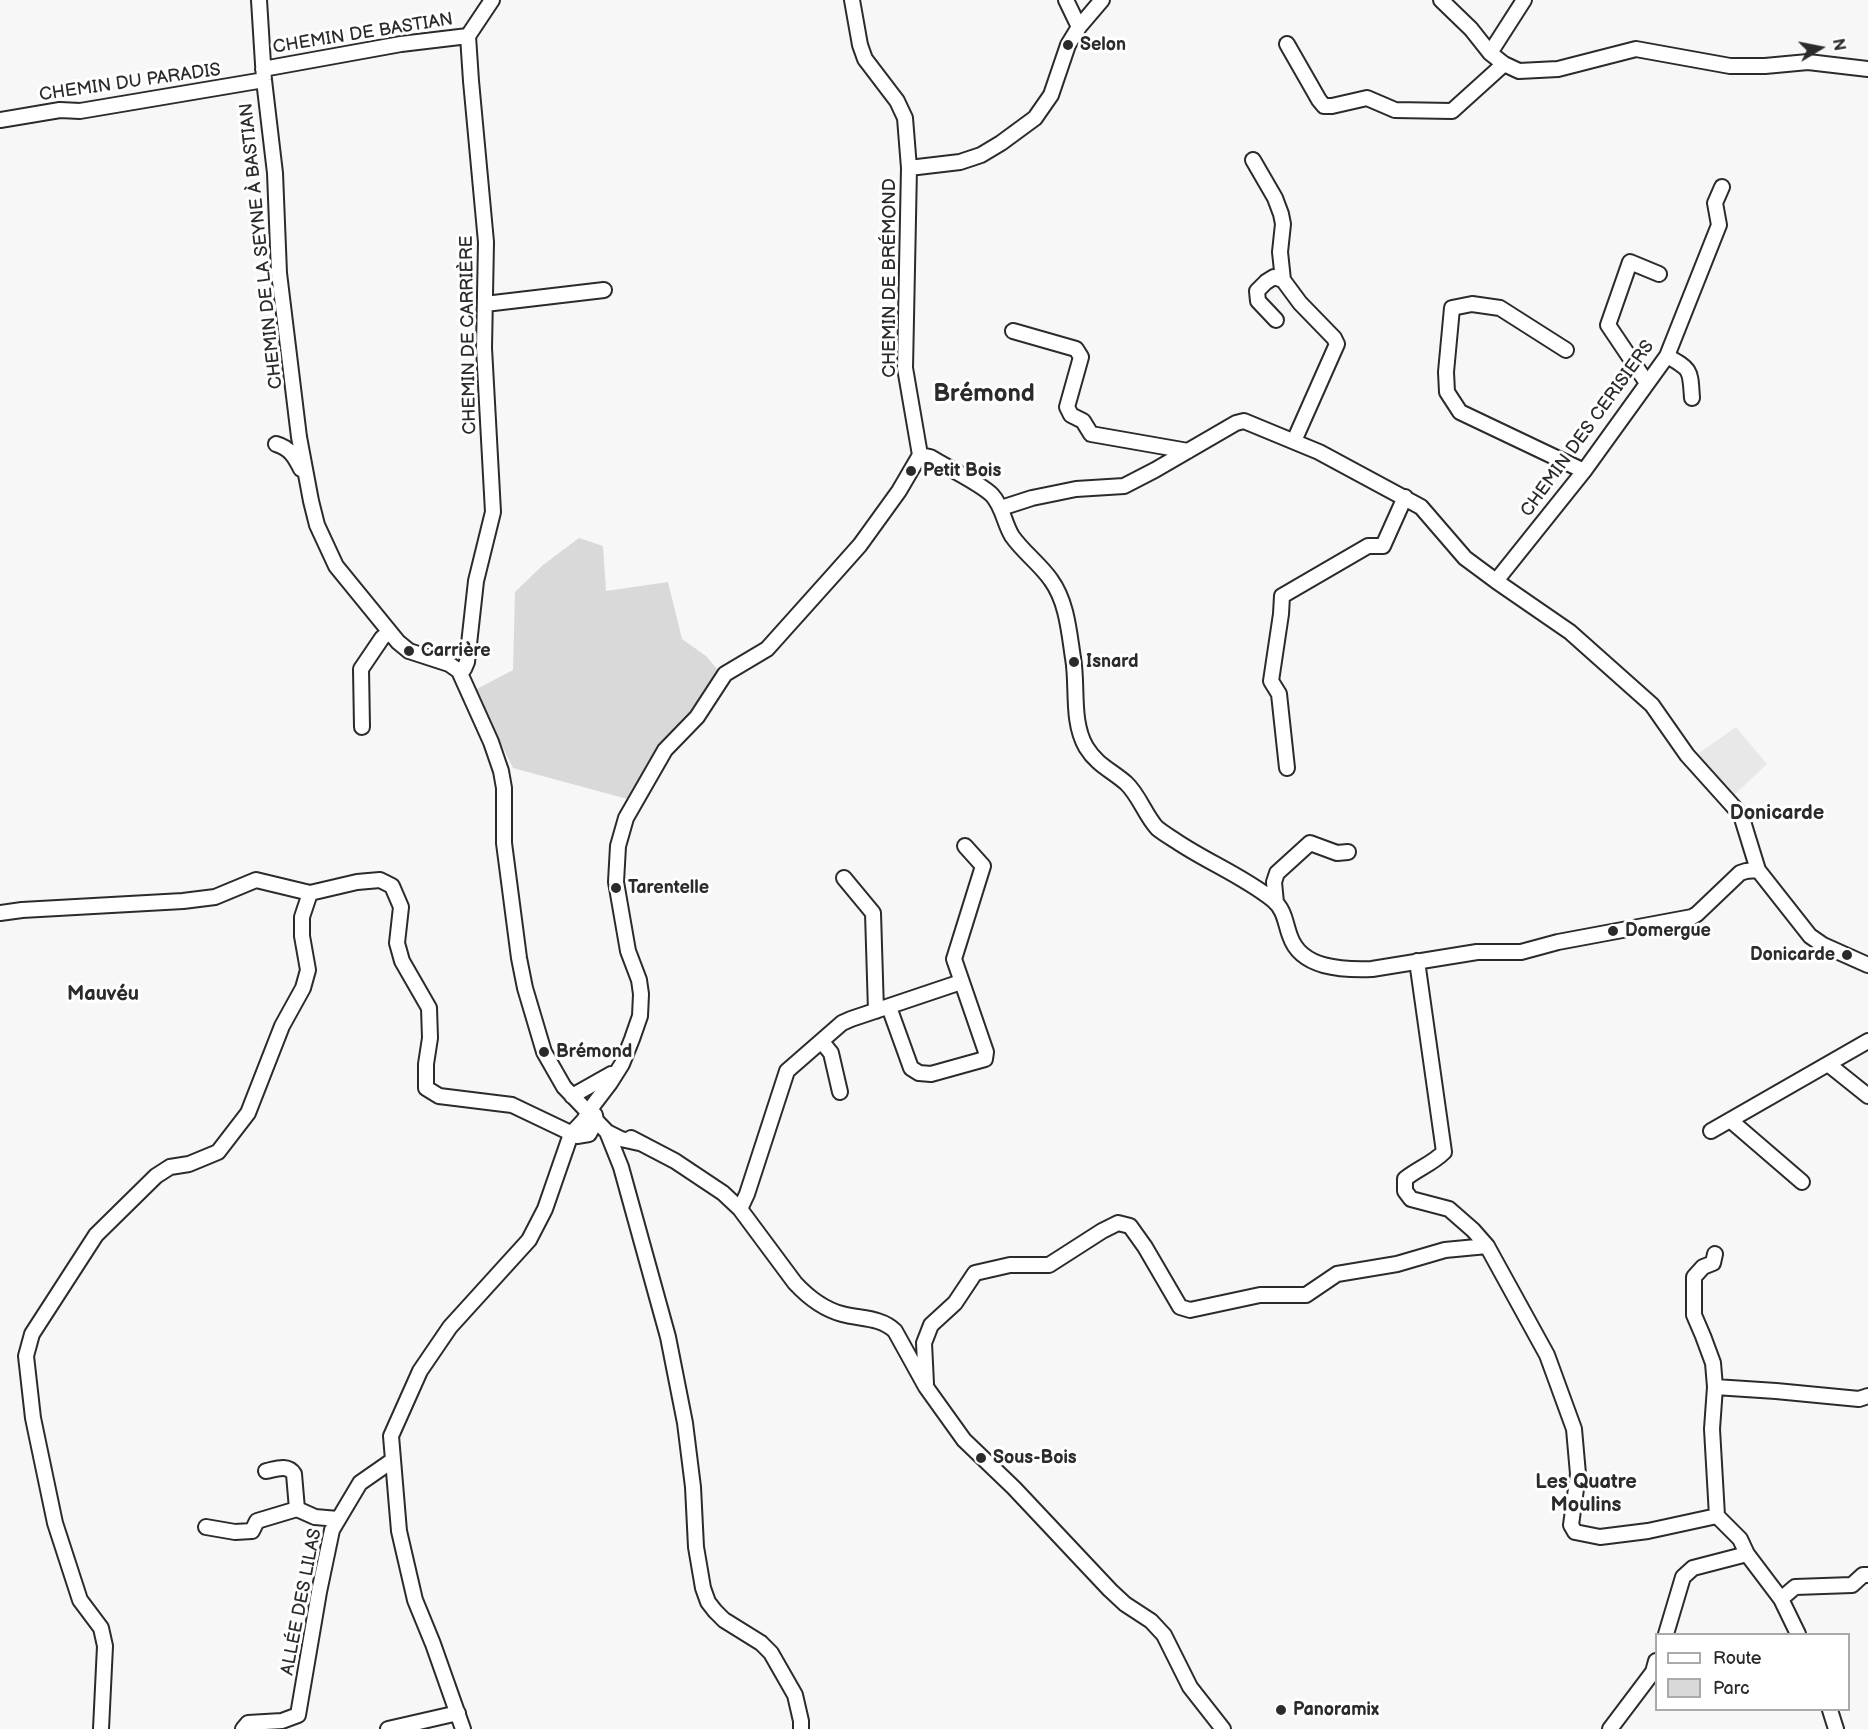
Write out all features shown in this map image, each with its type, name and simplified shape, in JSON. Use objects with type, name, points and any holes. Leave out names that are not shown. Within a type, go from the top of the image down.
[{"type":"street","name":"CHEMIN DE LA SEYNE À BASTIAN","points":[[259,0],[264,74],[275,173],[279,273],[299,437],[317,525],[336,566],[398,642],[409,651],[449,664],[459,671]]},
{"type":"street","points":[[468,36],[492,0]]},
{"type":"street","name":"CHEMIN DE BRÉMOND","points":[[852,0],[860,45],[865,59],[902,109],[905,118],[909,168],[905,368],[920,454]]},
{"type":"street","points":[[1066,0],[1079,27]]},
{"type":"street","points":[[909,168],[960,162],[981,155],[1035,118],[1051,94],[1068,45],[1079,27],[1102,0]]},
{"type":"street","points":[[1441,0],[1471,29],[1490,53],[1504,64],[1519,71],[1558,69],[1636,49],[1730,66],[1808,62],[1868,69]]},
{"type":"street","points":[[1490,53],[1524,0]]},
{"type":"street","name":"CHEMIN DE BASTIAN","points":[[264,74],[401,44],[468,36]]},
{"type":"street","name":"CHEMIN DE CARRIÈRE","points":[[459,671],[464,669],[467,662],[476,581],[493,512],[484,348],[486,242],[468,36]]},
{"type":"street","points":[[1287,44],[1318,100],[1324,106],[1366,98],[1395,110],[1452,111],[1504,64]]},
{"type":"street","name":"CHEMIN DU PARADIS","points":[[0,120],[60,110],[81,111],[264,74]]},
{"type":"street","points":[[1253,160],[1275,198],[1281,214],[1280,252],[1283,280],[1300,303],[1337,344],[1294,441]]},
{"type":"street","name":"CHEMIN DES CERISIERS","points":[[1496,581],[1584,471],[1667,356],[1719,225],[1715,202],[1722,187]]},
{"type":"street","points":[[1647,383],[1608,325],[1630,262],[1659,274]]},
{"type":"street","points":[[1276,320],[1258,301],[1257,291],[1274,277],[1283,280]]},
{"type":"street","points":[[485,304],[604,290]]},
{"type":"street","points":[[1566,350],[1500,308],[1472,304],[1452,308],[1446,372],[1448,392],[1460,412],[1584,471]]},
{"type":"street","points":[[1013,331],[1076,349],[1081,357],[1067,407],[1071,415],[1083,421],[1091,434],[1188,451]]},
{"type":"street","points":[[1667,356],[1685,367],[1690,374],[1692,398]]},
{"type":"street","points":[[1001,508],[1032,498],[1076,489],[1124,486],[1236,423],[1244,421],[1319,452],[1405,497],[1421,507],[1465,558],[1570,632],[1652,705],[1687,755],[1742,815],[1758,870],[1816,941],[1868,966]]},
{"type":"street","points":[[299,437],[276,444],[295,456],[306,479]]},
{"type":"street","points":[[463,1729],[415,1600],[399,1531],[391,1436],[420,1371],[450,1327],[529,1240],[544,1209],[571,1134],[584,1120],[593,1116],[622,1064],[640,1016],[641,994],[639,980],[628,951],[616,888],[616,865],[626,818],[665,750],[697,717],[725,674],[767,649],[860,545],[899,491],[920,454],[993,496],[1014,538],[1053,581],[1064,606],[1074,662],[1077,718],[1085,745],[1095,761],[1128,785],[1157,828],[1190,850],[1257,887],[1276,903],[1286,919],[1293,945],[1311,961],[1332,967],[1372,969],[1477,952],[1521,952],[1569,940],[1687,918],[1697,914],[1740,873],[1758,870]]},
{"type":"street","points":[[1287,768],[1280,694],[1271,681],[1282,597],[1368,546],[1383,546],[1405,497]]},
{"type":"street","points":[[362,727],[360,669],[382,638],[389,632]]},
{"type":"street","points":[[459,671],[491,742],[501,771],[504,788],[504,843],[519,958],[525,988],[544,1052],[557,1077],[572,1096],[593,1116],[616,1133],[675,1161],[723,1193],[740,1209],[804,1293],[816,1302],[839,1313],[882,1321],[890,1325],[926,1387],[970,1446],[1014,1488],[1110,1590],[1125,1604],[1152,1621],[1164,1635],[1190,1687],[1223,1729]]},
{"type":"street","points":[[1276,903],[1274,882],[1277,873],[1310,843],[1337,853],[1348,852]]},
{"type":"street","points":[[844,878],[873,913],[883,1009],[911,1068],[919,1073],[931,1074],[979,1062],[985,1059],[986,1052],[954,959],[983,866],[965,846]]},
{"type":"street","points":[[0,913],[215,897],[256,880],[310,893],[357,882],[380,880],[392,886],[401,907],[397,943],[402,962],[429,1008],[430,1038],[426,1064],[426,1088],[440,1096],[512,1105],[571,1134]]},
{"type":"street","points":[[101,1729],[105,1646],[101,1628],[80,1600],[55,1523],[33,1418],[26,1356],[32,1334],[96,1235],[170,1167],[189,1164],[218,1152],[248,1113],[282,1026],[303,988],[308,970],[302,936],[302,917],[310,893]]},
{"type":"street","points":[[1417,961],[1443,1152],[1435,1161],[1405,1179],[1405,1191],[1411,1199],[1449,1209],[1487,1246],[1547,1355],[1574,1429],[1578,1474],[1571,1526],[1575,1532],[1599,1537],[1648,1531],[1717,1516]]},
{"type":"street","points":[[740,1209],[787,1071],[842,1023],[961,982]]},
{"type":"street","points":[[1711,1131],[1868,1041]]},
{"type":"street","points":[[822,1042],[831,1053],[840,1092]]},
{"type":"street","points":[[572,1096],[602,1081],[622,1064]]},
{"type":"street","points":[[1828,1064],[1868,1096]]},
{"type":"street","points":[[1730,1120],[1802,1182]]},
{"type":"street","points":[[616,1133],[621,1167],[663,1313],[674,1365],[693,1486],[696,1547],[703,1588],[708,1602],[724,1620],[761,1643],[771,1653],[795,1695],[801,1729]]},
{"type":"street","points":[[926,1387],[924,1343],[931,1325],[955,1303],[975,1273],[1010,1265],[1049,1265],[1118,1223],[1130,1226],[1180,1307],[1190,1310],[1260,1295],[1306,1296],[1337,1274],[1397,1264],[1445,1250],[1487,1246]]},
{"type":"street","points":[[1715,1254],[1713,1263],[1702,1267],[1694,1277],[1694,1315],[1713,1363],[1715,1387],[1712,1429],[1717,1516],[1740,1539],[1747,1554],[1781,1599],[1797,1633]]},
{"type":"street","points":[[1715,1387],[1859,1400],[1868,1396]]},
{"type":"street","name":"ALLÉE DES LILAS","points":[[243,1729],[248,1723],[282,1720],[298,1715],[332,1530],[360,1483],[393,1460]]},
{"type":"street","points":[[266,1471],[288,1468],[292,1470],[297,1509]]},
{"type":"street","points":[[206,1527],[235,1532],[252,1530],[257,1521],[297,1509],[315,1516],[339,1519]]},
{"type":"street","points":[[1667,1633],[1683,1577],[1693,1568],[1747,1554]]},
{"type":"street","points":[[1781,1599],[1795,1587],[1852,1585],[1863,1575],[1868,1575]]},
{"type":"street","points":[[1610,1729],[1653,1672],[1655,1665]]},
{"type":"street","points":[[1830,1711],[1836,1729]]},
{"type":"street","points":[[388,1729],[458,1713]]},
{"type":"shaded area","points":[[1736,727],[1767,764],[1732,797],[1695,756]]},
{"type":"green space","points":[[579,538],[603,546],[606,591],[668,582],[682,639],[706,656],[722,675],[631,800],[513,768],[475,690],[513,670],[515,592],[543,565]]},
{"type":"place","name":"Selon","points":[[1068,45]]},
{"type":"place","name":"Petit Bois","points":[[911,471]]},
{"type":"place","name":"Carrière","points":[[409,651]]},
{"type":"place","name":"Isnard","points":[[1074,662]]},
{"type":"place","name":"Tarentelle","points":[[616,888]]},
{"type":"place","name":"Domergue","points":[[1613,931]]},
{"type":"place","name":"Donicarde","points":[[1847,955]]},
{"type":"place","name":"Brémond","points":[[544,1052]]},
{"type":"place","name":"Sous-Bois","points":[[981,1458]]},
{"type":"place","name":"Panoramix","points":[[1281,1710]]},
{"type":"district","name":"Brémond","points":[[984,395]]},
{"type":"district","name":"Donicarde","points":[[1777,814]]},
{"type":"district","name":"Mauvéu","points":[[103,995]]},
{"type":"district","name":"Les Quatre Moulins","points":[[1586,1494]]}]
